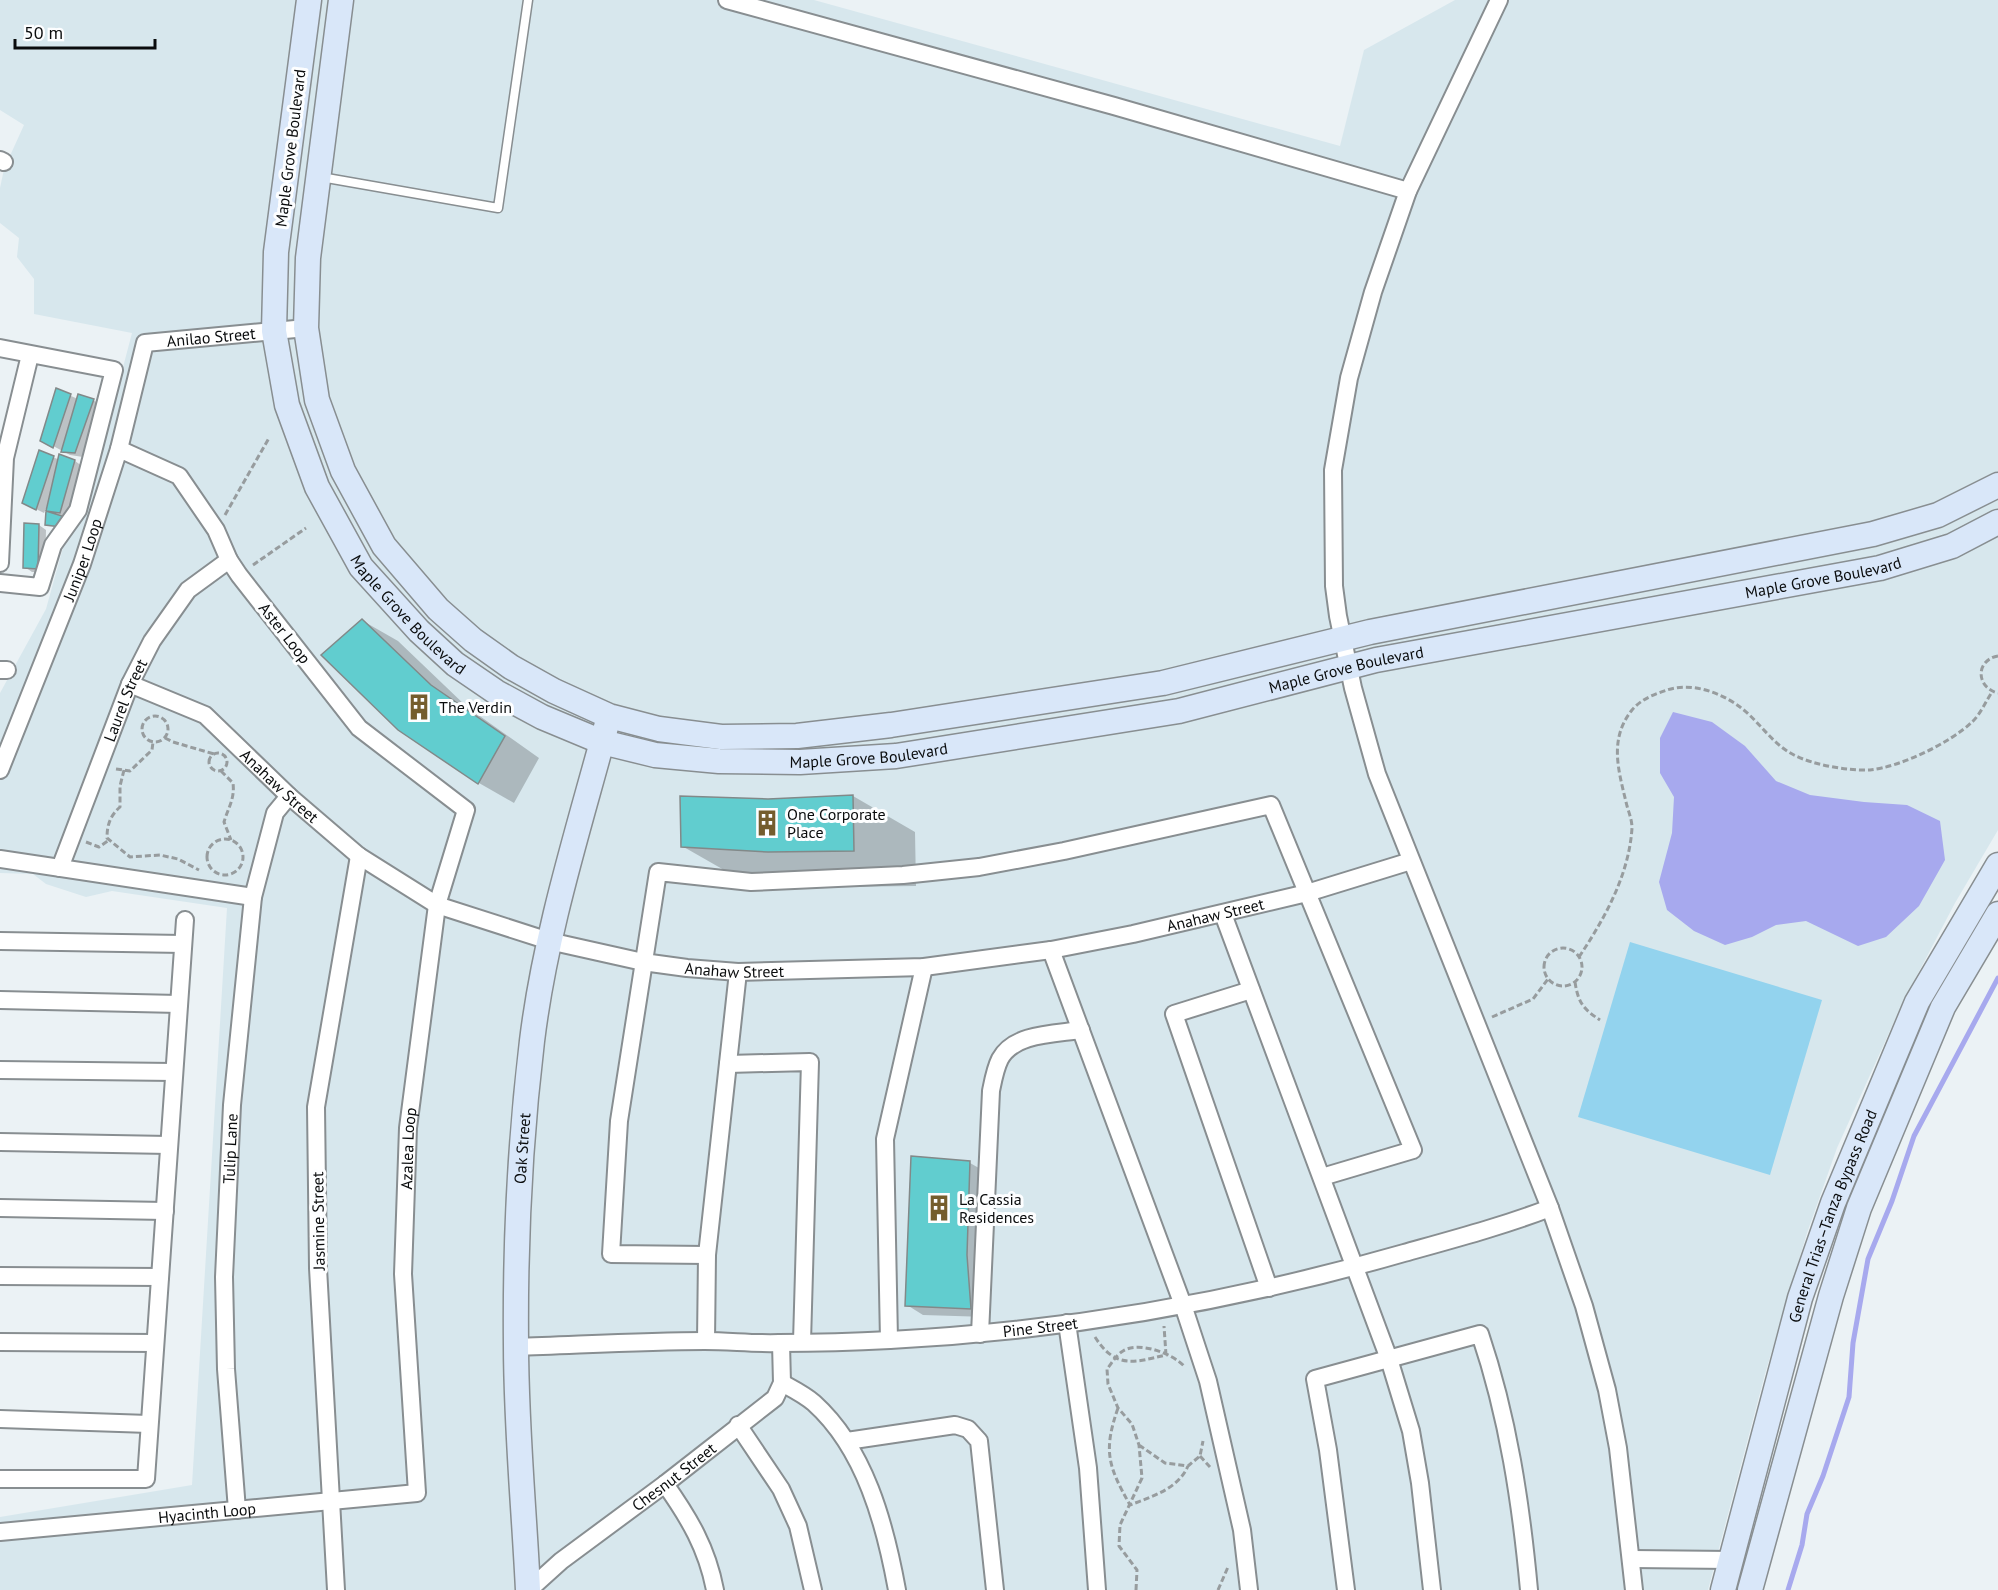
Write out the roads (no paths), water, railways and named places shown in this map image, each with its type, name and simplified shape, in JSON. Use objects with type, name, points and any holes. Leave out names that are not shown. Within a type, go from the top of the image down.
[{"type":"street","name":"Maple Grove Boulevard","points":[[309,0],[276,252],[274,331],[287,405],[317,487],[362,567],[419,631],[455,664],[496,692],[524,707],[602,742],[655,755],[719,762],[800,762],[896,756],[1179,711],[1388,658],[1880,568],[1952,546],[1998,522]]},
{"type":"street","name":"Maple Grove Boulevard","points":[[341,0],[308,258],[306,328],[317,400],[343,471],[384,546],[438,609],[511,667],[609,716],[659,729],[721,737],[797,736],[891,725],[1163,683],[1342,638],[1873,534],[1938,515],[1998,485]]},
{"type":"street","points":[[727,0],[1114,106],[1408,191]]},
{"type":"street","points":[[1499,0],[1408,191],[1373,292],[1349,378],[1333,470],[1334,586],[1342,638],[1377,774],[1551,1208],[1584,1306],[1607,1390],[1618,1448],[1634,1590]]},
{"type":"street","name":"Anilao Street","points":[[145,343],[306,328]]},
{"type":"street","name":"Juniper Loop","points":[[0,770],[82,564],[119,449],[145,343]]},
{"type":"street","points":[[0,348],[114,370],[78,510],[52,545],[40,587],[0,583]]},
{"type":"street","points":[[0,564],[5,458],[30,354]]},
{"type":"street","name":"Aster Loop","points":[[119,449],[179,476],[216,530],[229,560],[359,728],[466,810]]},
{"type":"street","name":"Laurel Street","points":[[60,868],[130,684],[152,641],[189,590],[229,560]]},
{"type":"street","name":"Anahaw Street","points":[[130,684],[205,715],[289,796],[359,856],[437,905],[549,941],[643,962],[738,972],[924,967],[1052,950],[1133,934],[1307,893],[1411,861]]},
{"type":"street","name":"Oak Street","points":[[528,1590],[516,1347],[516,1274],[523,1134],[532,1039],[549,941],[609,716]]},
{"type":"street","name":"Tulip Lane","points":[[237,1510],[226,1369],[224,1277],[232,1105],[253,897],[275,813],[289,796]]},
{"type":"street","points":[[707,1255],[611,1254],[619,1121],[658,872],[751,882],[903,875],[979,867],[1064,851],[1271,805],[1413,1150],[1322,1177]]},
{"type":"street","name":"Azalea Loop","points":[[417,1493],[403,1274],[407,1139],[437,905],[466,810]]},
{"type":"street","name":"Jasmine Street","points":[[336,1590],[318,1268],[316,1107],[359,856]]},
{"type":"street","points":[[0,859],[253,897]]},
{"type":"street","name":"General Trias–Tanza Bypass Road","points":[[1723,1590],[1800,1298],[1833,1203],[1917,1002],[1998,865]]},
{"type":"street","points":[[1222,914],[1389,1359],[1411,1431],[1420,1483],[1432,1590]]},
{"type":"street","name":"General Trias–Tanza Bypass Road","points":[[1750,1590],[1831,1296],[1859,1208],[1943,1007],[1998,914]]},
{"type":"street","points":[[0,1479],[146,1479],[185,920]]},
{"type":"street","points":[[0,941],[183,944]]},
{"type":"street","points":[[1052,950],[1183,1305],[1208,1381],[1224,1443],[1242,1530],[1249,1590]]},
{"type":"street","points":[[889,1340],[885,1139],[924,967]]},
{"type":"street","points":[[706,1341],[707,1255],[738,972]]},
{"type":"street","points":[[1251,990],[1174,1014],[1269,1288]]},
{"type":"street","points":[[0,1000],[179,1004]]},
{"type":"street","points":[[980,1334],[992,1091],[995,1074],[1000,1059],[1011,1046],[1024,1039],[1081,1030]]},
{"type":"street","points":[[728,1064],[810,1062],[802,1342]]},
{"type":"street","points":[[0,1070],[174,1072]]},
{"type":"street","points":[[0,1142],[169,1145]]},
{"type":"street","points":[[0,1208],[165,1211]]},
{"type":"street","name":"Pine Street","points":[[516,1347],[706,1341],[781,1344],[889,1340],[980,1334],[1085,1321],[1269,1288],[1355,1267],[1507,1224],[1551,1208]]},
{"type":"street","points":[[0,1276],[160,1277]]},
{"type":"street","points":[[1067,1323],[1088,1467],[1097,1590]]},
{"type":"street","points":[[1346,1590],[1328,1450],[1315,1379],[1480,1334],[1493,1373],[1514,1469],[1528,1590]]},
{"type":"street","points":[[0,1342],[155,1343]]},
{"type":"street","points":[[781,1344],[782,1383],[812,1401],[830,1419],[847,1441],[864,1475],[879,1518],[897,1590]]},
{"type":"street","name":"Chesnut Street","points":[[528,1590],[561,1561],[775,1398],[782,1383]]},
{"type":"street","points":[[0,1419],[149,1424]]},
{"type":"street","points":[[738,1425],[781,1489],[798,1526],[813,1590]]},
{"type":"street","points":[[847,1441],[955,1425],[968,1429],[979,1441],[995,1590]]},
{"type":"street","points":[[665,1484],[689,1517],[703,1547],[709,1587]]},
{"type":"street","name":"Hyacinth Loop","points":[[0,1532],[417,1493]]},
{"type":"street","points":[[1632,1559],[1731,1560]]},
{"type":"lane","points":[[317,177],[498,207],[528,0]]},
{"type":"waterway","points":[[1788,1590],[1802,1545],[1807,1514],[1823,1476],[1849,1397],[1853,1343],[1868,1259],[1892,1201],[1914,1136],[1998,978]]},
{"type":"place","name":"The Verdin","points":[[419,707]]},
{"type":"place","name":"One Corporate Place","points":[[767,823]]},
{"type":"place","name":"La Cassia Residences","points":[[939,1208]]}]
